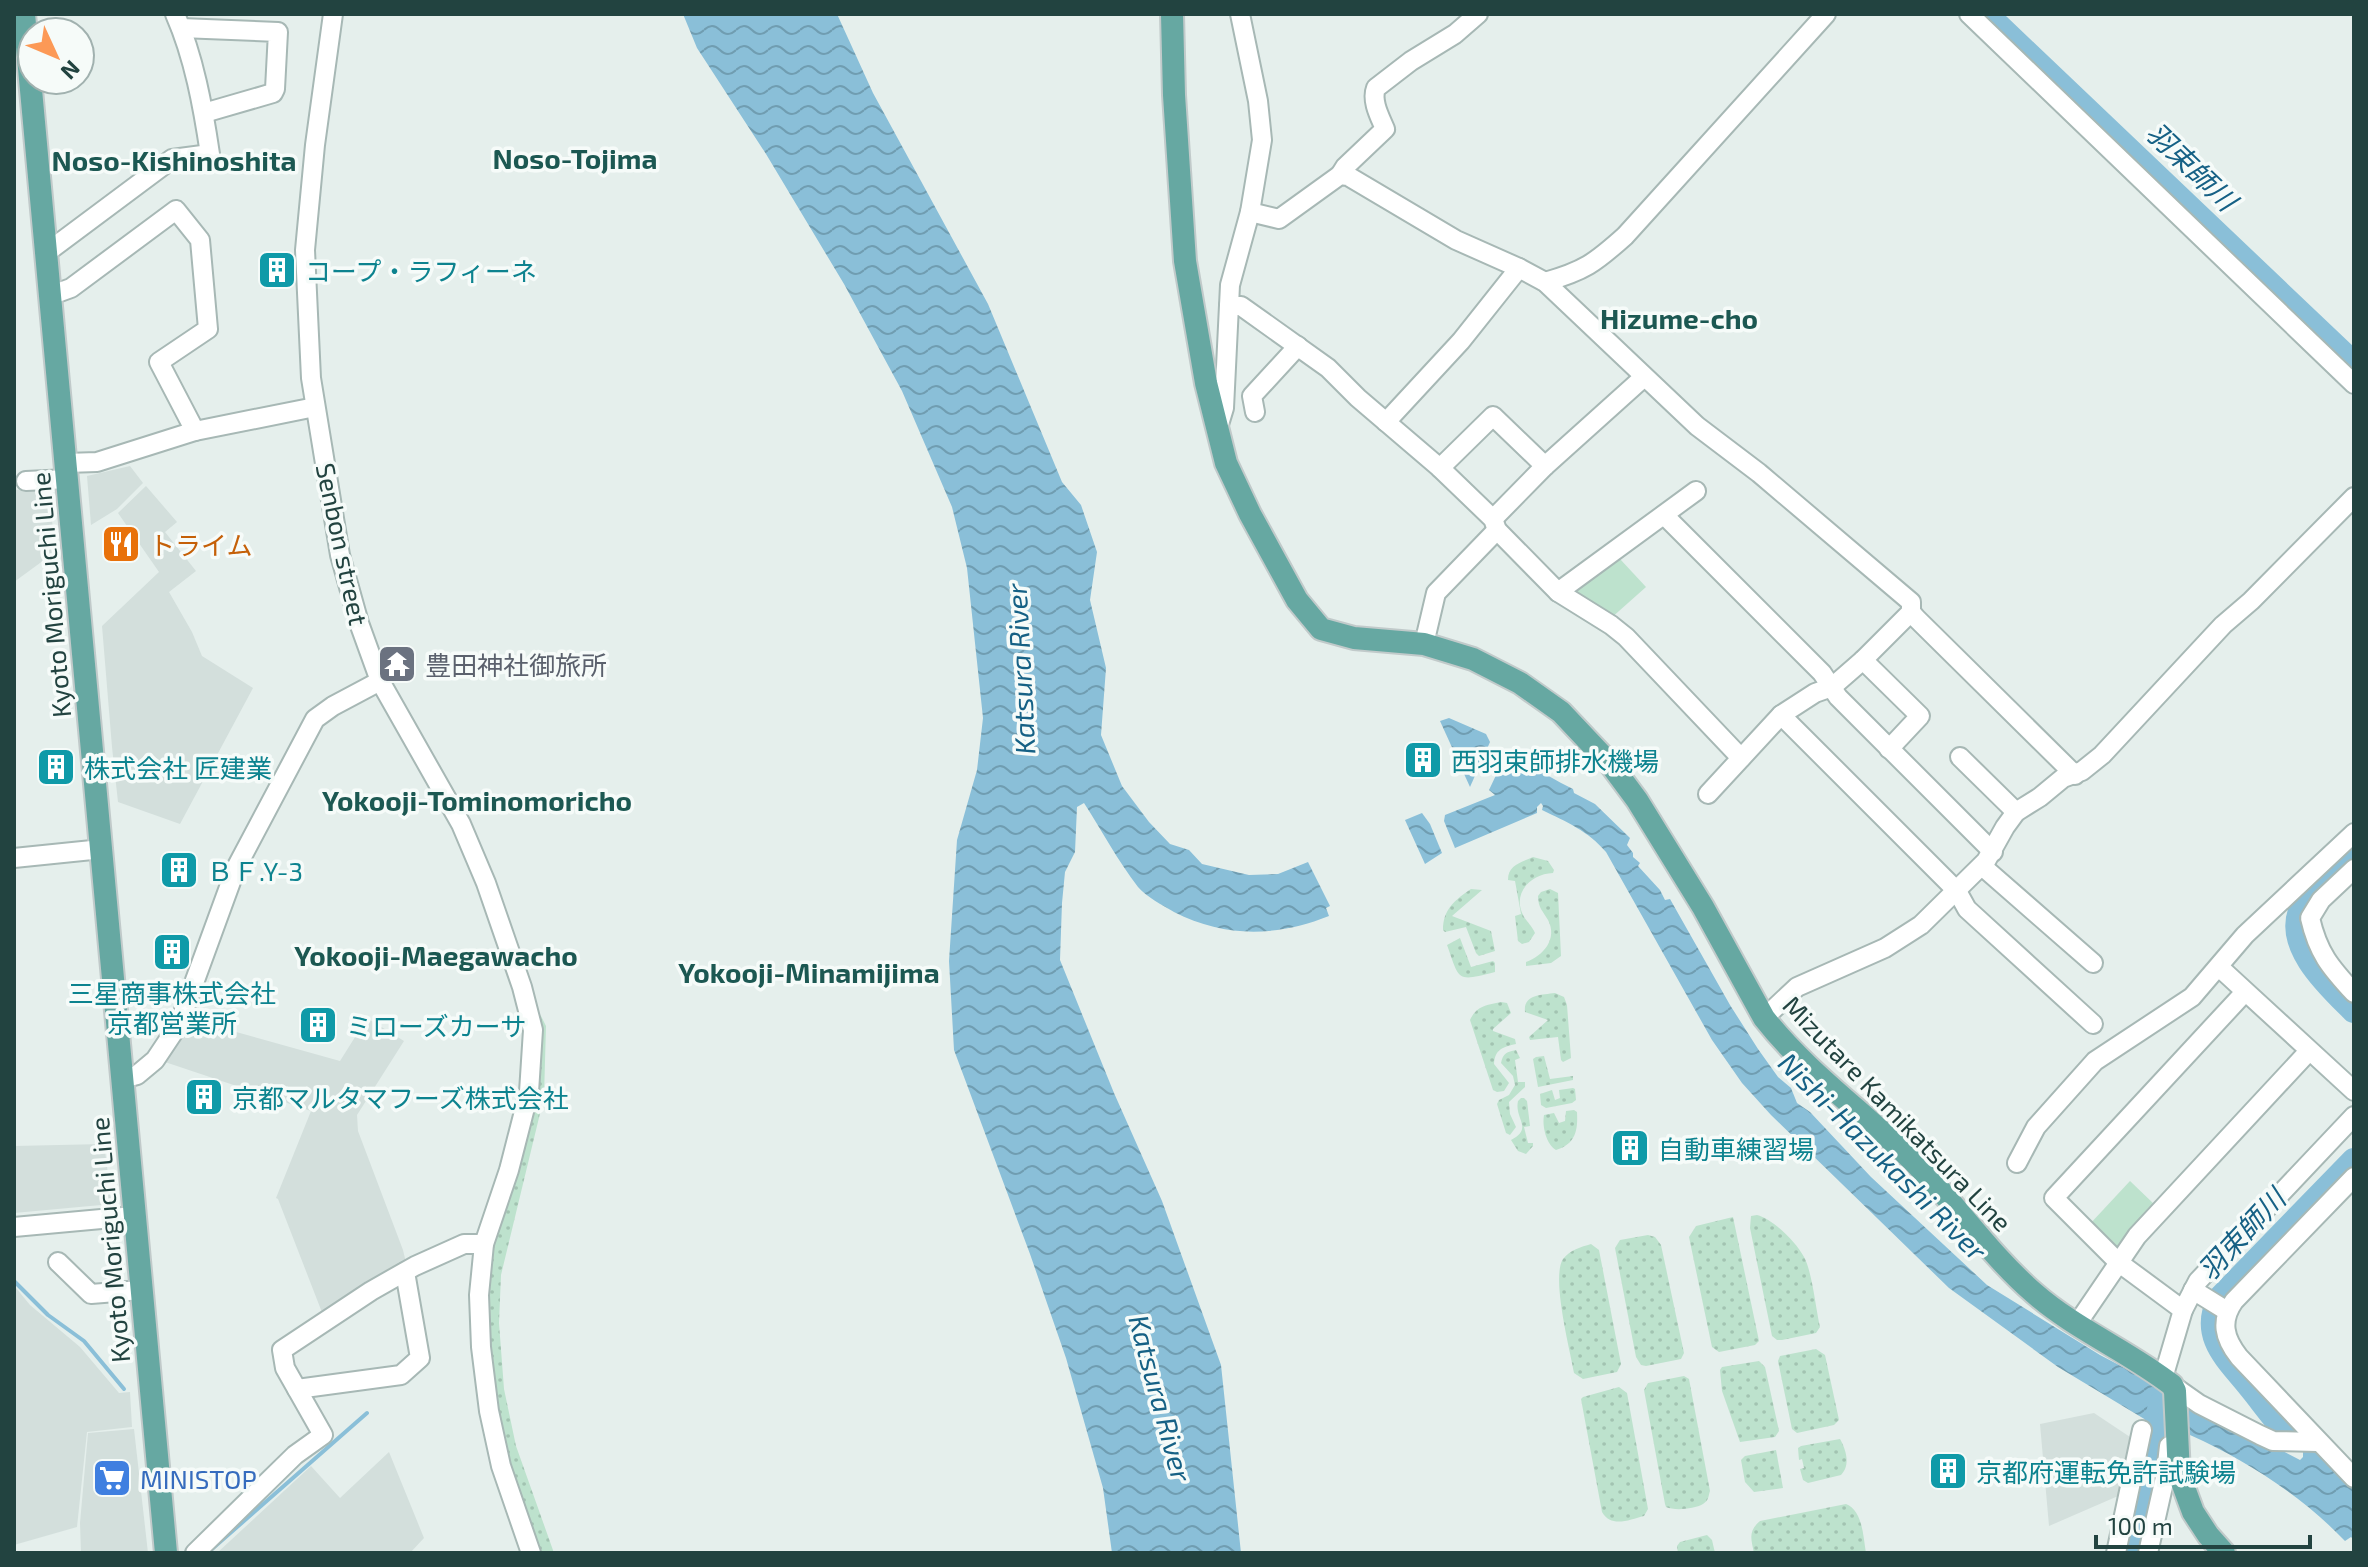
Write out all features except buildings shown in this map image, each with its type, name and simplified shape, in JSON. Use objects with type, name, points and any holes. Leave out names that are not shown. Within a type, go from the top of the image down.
[{"type":"main road","name":"Kyoto Moriguchi Line","points":[[24,14],[166,1553]]},
{"type":"main road","name":"Mizutare Kamikatsura Line","points":[[1172,14],[1185,261],[1217,431],[1226,463],[1250,514],[1311,620],[1321,629],[1336,634],[1424,644],[1473,659],[1520,683],[1561,712],[1589,739],[1637,800],[1703,907],[1764,1018],[1799,1059],[1913,1161],[2034,1293],[2170,1385]]},
{"type":"main road","points":[[2170,1385],[2179,1474],[2193,1512],[2224,1553]]},
{"type":"street","name":"Senbon street","points":[[333,14],[315,145],[305,250],[311,378],[340,555],[359,623],[380,681],[461,824],[486,883],[522,987],[533,1030],[529,1092],[509,1170],[484,1244],[479,1295],[481,1347],[489,1411],[501,1466],[531,1553]]},
{"type":"street","points":[[1217,431],[1224,408],[1230,285],[1250,212],[1262,140],[1240,14]]},
{"type":"street","points":[[1250,212],[1279,219],[1340,175],[1385,129],[1375,102],[1376,88],[1411,61],[1455,34],[1478,14]]},
{"type":"street","points":[[1545,282],[1578,272],[1598,260],[1625,236],[1826,14]]},
{"type":"street","points":[[1969,14],[2354,384]]},
{"type":"street","points":[[46,253],[172,159],[210,154],[204,113],[178,21],[278,32],[273,93],[204,113]]},
{"type":"street","points":[[1340,175],[1348,176],[1456,240],[1545,282],[1697,426],[1759,473],[1911,602],[1911,612],[1863,660],[1832,687],[1815,693],[1781,715],[1708,794]]},
{"type":"street","points":[[49,296],[71,288],[176,210],[200,240],[208,329],[159,362],[195,431]]},
{"type":"street","points":[[1386,422],[1461,341],[1519,268]]},
{"type":"street","points":[[1229,306],[1241,306],[1328,368],[1440,468],[1558,592],[1626,637],[1741,758]]},
{"type":"street","points":[[1255,412],[1252,396],[1298,346]]},
{"type":"street","points":[[1424,644],[1436,593],[1545,466],[1644,377]]},
{"type":"street","points":[[26,481],[195,431],[315,407]]},
{"type":"street","points":[[1440,468],[1493,416],[1545,466]]},
{"type":"street","points":[[1558,592],[1696,491]]},
{"type":"street","points":[[1764,1018],[1797,987],[1885,948],[1921,925],[1987,859],[2016,812],[2102,755],[2223,625],[2251,601],[2354,497]]},
{"type":"street","points":[[1664,515],[1822,673],[1838,697],[1987,859],[2093,963]]},
{"type":"street","points":[[1911,612],[2075,775]]},
{"type":"street","points":[[1863,660],[1920,716],[1889,749]]},
{"type":"street","points":[[122,1079],[137,1075],[155,1060],[179,1024],[236,868],[315,719],[380,681]]},
{"type":"street","points":[[1781,715],[1957,891],[1967,909],[2093,1024]]},
{"type":"street","points":[[1960,757],[2016,812]]},
{"type":"street","points":[[2017,1163],[2036,1127],[2095,1061],[2192,997],[2245,935],[2354,833]]},
{"type":"street","points":[[14,858],[102,849]]},
{"type":"street","points":[[2354,869],[2321,900],[2310,918],[2316,942],[2332,969],[2354,993]]},
{"type":"street","points":[[2219,967],[2354,1091]]},
{"type":"street","points":[[2183,1310],[2118,1262],[2054,1198],[2245,992]]},
{"type":"street","points":[[2077,1324],[2137,1236],[2309,1051]]},
{"type":"street","points":[[2318,1442],[2273,1441],[2199,1404],[2170,1385],[2183,1310],[2198,1281],[2354,1116]]},
{"type":"street","points":[[2354,1177],[2234,1301],[2227,1311],[2224,1326],[2229,1344],[2354,1478]]},
{"type":"street","points":[[14,1227],[134,1216]]},
{"type":"street","points":[[195,1553],[295,1455],[323,1435],[285,1368],[282,1350],[405,1272],[464,1244],[484,1244]]},
{"type":"street","points":[[58,1262],[91,1294],[141,1290]]},
{"type":"street","points":[[297,1389],[401,1375],[420,1358],[405,1272]]},
{"type":"street","points":[[2193,1290],[2227,1311]]},
{"type":"street","points":[[2116,1553],[2143,1431],[2176,1445],[2166,1473],[2148,1553]]},
{"type":"shaded area","points":[[130,466],[143,483],[117,509],[91,525],[87,476]]},
{"type":"shaded area","points":[[146,486],[177,522],[165,532],[196,571],[169,592],[202,656],[253,688],[180,824],[118,802],[112,747],[102,626],[159,572],[118,513]]},
{"type":"shaded area","points":[[49,488],[55,552],[14,582],[14,490]]},
{"type":"shaded area","points":[[186,1018],[340,1061],[367,1018],[404,1041],[357,1115],[358,1131],[407,1267],[323,1315],[276,1198],[311,1111],[162,1061]]},
{"type":"shaded area","points":[[104,1144],[112,1204],[14,1213],[14,1146]]},
{"type":"shaded area","points":[[14,1289],[30,1305],[80,1347],[119,1393],[130,1392],[132,1427],[87,1432],[77,1527],[14,1545]]},
{"type":"shaded area","points":[[2094,1413],[2136,1441],[2125,1493],[2049,1526],[2040,1424]]},
{"type":"shaded area","name":"MINISTOP","points":[[134,1429],[148,1553],[81,1553],[80,1523],[88,1433]]},
{"type":"shaded area","points":[[389,1452],[424,1538],[410,1553],[217,1553],[311,1466],[340,1498]]},
{"type":"green space","points":[[1620,559],[1646,587],[1610,619],[1577,598],[1577,588]]},
{"type":"green space","points":[[1533,857],[1548,861],[1554,870],[1530,881],[1521,893],[1521,909],[1535,933],[1529,942],[1522,944],[1518,941],[1515,916],[1521,914],[1515,881],[1508,880],[1510,871],[1516,865]]},
{"type":"green space","points":[[1471,889],[1482,890],[1452,916],[1491,931],[1495,951],[1479,956],[1466,927],[1443,930],[1445,916],[1451,906]]},
{"type":"green space","points":[[1550,889],[1558,893],[1561,956],[1551,963],[1526,966],[1526,962],[1538,956],[1550,940],[1551,927],[1538,896]]},
{"type":"green space","points":[[1460,938],[1471,967],[1493,961],[1495,972],[1461,976],[1447,945]]},
{"type":"green space","points":[[1555,993],[1564,997],[1567,1005],[1571,1058],[1563,1062],[1558,1037],[1530,1040],[1529,1037],[1548,1020],[1525,1012],[1530,999]]},
{"type":"green space","points":[[1507,1003],[1511,1013],[1493,1031],[1515,1039],[1516,1044],[1496,1055],[1494,1064],[1509,1083],[1504,1091],[1497,1092],[1493,1090],[1470,1020],[1479,1009]]},
{"type":"green space","points":[[533,1009],[546,1026],[544,1097],[501,1275],[499,1323],[504,1389],[516,1446],[554,1553],[540,1553],[503,1445],[490,1391],[483,1290],[532,1094]]},
{"type":"green space","points":[[1516,1050],[1520,1058],[1515,1060],[1518,1082],[1525,1082],[1525,1087],[1509,1102],[1516,1127],[1510,1135],[1506,1133],[1497,1104],[1509,1095],[1515,1085],[1513,1076],[1501,1063],[1506,1054]]},
{"type":"green space","points":[[1544,1056],[1550,1079],[1573,1076],[1573,1080],[1538,1087],[1533,1059]]},
{"type":"green space","points":[[1573,1088],[1576,1100],[1572,1103],[1546,1108],[1541,1105],[1540,1094],[1552,1090],[1555,1100],[1560,1098],[1559,1090]]},
{"type":"green space","points":[[1521,1098],[1527,1101],[1530,1126],[1524,1127],[1528,1143],[1533,1143],[1526,1154],[1518,1151],[1511,1140],[1518,1136],[1522,1127],[1517,1107]]},
{"type":"green space","points":[[1574,1110],[1577,1119],[1574,1136],[1568,1144],[1556,1150],[1546,1134],[1544,1115],[1554,1113],[1559,1123],[1565,1121],[1566,1111]]},
{"type":"green space","points":[[2130,1181],[2156,1206],[2118,1251],[2089,1225]]},
{"type":"green space","points":[[1757,1215],[1784,1232],[1807,1263],[1820,1327],[1816,1333],[1782,1340],[1772,1336],[1750,1228],[1751,1216]]},
{"type":"green space","points":[[1733,1217],[1759,1341],[1755,1345],[1719,1352],[1712,1347],[1689,1237],[1696,1226]]},
{"type":"green space","points":[[1648,1235],[1655,1237],[1661,1245],[1684,1353],[1681,1359],[1646,1366],[1641,1365],[1636,1357],[1615,1248],[1620,1240]]},
{"type":"green space","points":[[1591,1244],[1599,1250],[1621,1364],[1617,1372],[1583,1379],[1574,1373],[1559,1281],[1563,1259],[1576,1249]]},
{"type":"green space","points":[[1816,1349],[1825,1355],[1839,1420],[1834,1425],[1797,1433],[1792,1429],[1778,1361],[1780,1356]]},
{"type":"green space","points":[[1759,1361],[1765,1367],[1779,1431],[1775,1437],[1740,1442],[1722,1391],[1720,1370],[1722,1367]]},
{"type":"green space","points":[[1684,1376],[1689,1379],[1710,1491],[1703,1504],[1674,1509],[1665,1504],[1644,1390],[1648,1383]]},
{"type":"green space","points":[[1619,1387],[1627,1393],[1648,1509],[1644,1516],[1621,1522],[1610,1520],[1602,1512],[1581,1399]]},
{"type":"green space","points":[[1840,1439],[1847,1462],[1841,1475],[1808,1483],[1803,1480],[1800,1469],[1804,1468],[1802,1459],[1799,1460],[1798,1448]]},
{"type":"green space","points":[[1776,1450],[1783,1488],[1754,1492],[1745,1482],[1741,1460],[1745,1456]]},
{"type":"green space","points":[[1846,1504],[1859,1518],[1866,1553],[1754,1553],[1752,1532],[1760,1521]]},
{"type":"green space","points":[[1707,1535],[1712,1540],[1715,1553],[1678,1553],[1680,1542]]},
{"type":"water","name":"Katsura River","points":[[683,14],[837,14],[873,93],[988,304],[1062,482],[1081,505],[1097,552],[1090,600],[1106,668],[1101,735],[1122,786],[1170,844],[1189,850],[1202,864],[1249,875],[1278,874],[1308,862],[1330,906],[1326,908],[1329,916],[1270,931],[1231,930],[1193,920],[1165,907],[1142,891],[1084,803],[1077,807],[1075,852],[1065,872],[1060,960],[1162,1201],[1221,1365],[1241,1553],[1112,1553],[1103,1488],[1066,1358],[954,1050],[949,961],[957,840],[977,770],[983,718],[967,568],[952,507],[902,391],[844,284],[766,154],[697,48]]},
{"type":"water","points":[[1449,718],[1486,734],[1490,742],[1470,787],[1440,721]]},
{"type":"water","points":[[1507,752],[1595,804],[1630,838],[1627,845],[1640,863],[1638,866],[1665,900],[1670,899],[1730,1005],[1778,1077],[1791,1088],[1797,1103],[1810,1112],[1871,1177],[1987,1285],[2100,1355],[2300,1460],[2303,1452],[2296,1445],[2311,1451],[2314,1449],[2354,1490],[2354,1540],[2351,1537],[2345,1541],[2292,1494],[2232,1456],[2190,1435],[2165,1434],[2155,1427],[2134,1509],[2146,1420],[2058,1367],[1949,1288],[1771,1115],[1742,1083],[1712,1040],[1606,852],[1592,838],[1542,810],[1541,803],[1537,813],[1455,848],[1444,821],[1445,815],[1495,795],[1489,790]]},
{"type":"water","points":[[1422,813],[1442,853],[1425,864],[1405,820]]},
{"type":"waterway","name":"羽束師川","points":[[1985,14],[2354,365]]},
{"type":"waterway","name":"羽束師川","points":[[2354,854],[2312,894],[2302,909],[2298,923],[2300,937],[2313,965],[2354,1010]]},
{"type":"waterway","name":"羽束師川","points":[[2292,1436],[2220,1347],[2214,1325],[2215,1313],[2220,1299],[2354,1161]]},
{"type":"waterway","points":[[14,1281],[48,1315],[84,1341],[124,1389]]},
{"type":"waterway","points":[[2129,1553],[2161,1405]]},
{"type":"waterway","points":[[212,1549],[367,1413]]},
{"type":"place","name":"コープ・ラフィーネ","points":[[277,270]]},
{"type":"place","name":"トライム","points":[[121,544]]},
{"type":"place","name":"豊田神社御旅所","points":[[397,664]]},
{"type":"place","name":"西羽束師排水機場","points":[[1423,760]]},
{"type":"place","name":"株式会社 匠建業","points":[[56,767]]},
{"type":"place","name":"ＢＦ.Y-3","points":[[179,870]]},
{"type":"place","name":"三星商事株式会社 京都営業所","points":[[172,952]]},
{"type":"place","name":"ミローズカーサ","points":[[318,1025]]},
{"type":"place","name":"京都マルタマフーズ株式会社","points":[[204,1097]]},
{"type":"place","name":"自動車練習場","points":[[1630,1148]]},
{"type":"place","name":"京都府運転免許試験場","points":[[1948,1471]]},
{"type":"place","name":"MINISTOP","points":[[112,1478]]},
{"type":"district","name":"Noso-Tojima","points":[[575,158]]},
{"type":"district","name":"Noso-Kishinoshita","points":[[174,160]]},
{"type":"district","name":"Hizume-cho","points":[[1679,318]]},
{"type":"district","name":"Yokooji-Tominomoricho","points":[[477,800]]},
{"type":"district","name":"Yokooji-Maegawacho","points":[[436,955]]},
{"type":"district","name":"Yokooji-Minamijima","points":[[809,972]]},
{"type":"water label","name":"Nishi-Hazukashi River","points":[[1883,1156]]}]
